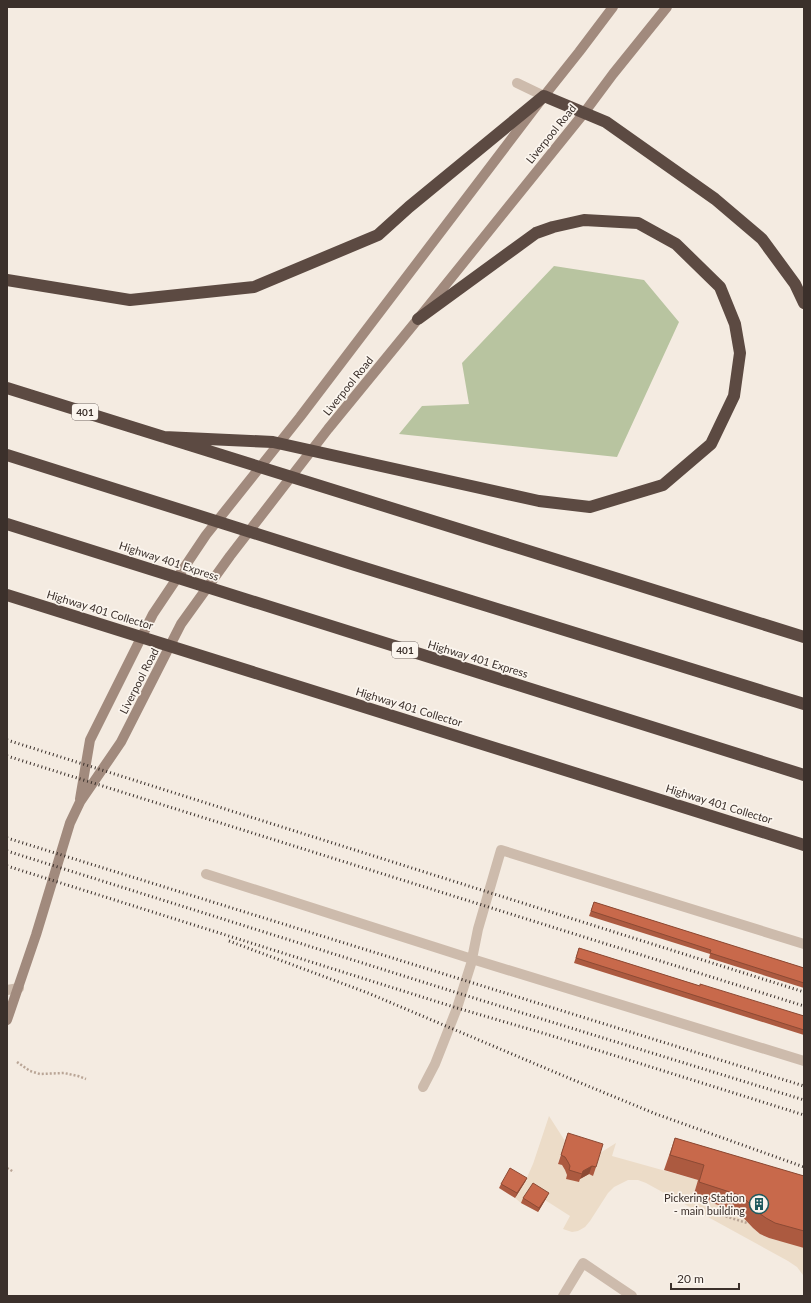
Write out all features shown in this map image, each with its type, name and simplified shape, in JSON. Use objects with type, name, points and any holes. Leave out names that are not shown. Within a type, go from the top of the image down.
[{"type":"highway","points":[[7,280],[130,300],[254,287],[378,235],[409,207],[544,96],[606,122],[715,199],[762,239],[795,284],[804,303]]},
{"type":"highway","points":[[164,437],[273,442],[539,502],[590,507],[663,485],[711,444],[734,396],[740,352],[734,324],[720,287],[676,244],[638,224],[584,220],[553,227],[536,233],[418,319]]},
{"type":"highway","name":"401","points":[[7,388],[804,637]]},
{"type":"highway","points":[[7,455],[362,568],[804,704]]},
{"type":"highway","name":"Highway 401 Express","points":[[7,524],[804,775]]},
{"type":"highway","name":"Highway 401 Collector","points":[[7,594],[804,845]]},
{"type":"main road","name":"Liverpool Road","points":[[80,802],[90,740],[153,614],[206,535],[300,417],[613,7]]},
{"type":"main road","name":"Liverpool Road","points":[[7,1020],[36,935],[70,823],[80,802],[121,742],[182,624],[230,556],[328,429],[584,113],[666,7]]},
{"type":"street","points":[[517,83],[544,96]]},
{"type":"street","points":[[423,1087],[435,1064],[450,1027],[472,959],[478,929],[501,850],[804,944]]},
{"type":"street","points":[[206,874],[472,959],[804,1061]]},
{"type":"street","points":[[7,990],[19,988]]},
{"type":"street","points":[[563,1296],[583,1263],[632,1296]]},
{"type":"path","points":[[17,1062],[30,1071],[40,1074],[64,1073],[86,1079]]},
{"type":"path","points":[[7,1168],[14,1172]]},
{"type":"path","points":[[718,1214],[747,1223]]},
{"type":"green space","points":[[554,266],[644,280],[679,322],[617,457],[399,434],[422,406],[469,404],[462,363]]},
{"type":"shaded area","points":[[549,1116],[565,1141],[558,1163],[562,1165],[565,1170],[580,1179],[589,1174],[593,1175],[600,1153],[616,1143],[612,1156],[698,1180],[693,1197],[737,1211],[760,1234],[769,1238],[779,1241],[804,1240],[804,1280],[803,1275],[797,1267],[788,1261],[638,1180],[628,1180],[614,1187],[608,1193],[590,1221],[585,1227],[578,1231],[572,1232],[563,1229],[570,1216],[545,1200],[538,1212],[521,1203],[515,1198],[525,1182],[533,1164]]},
{"type":"building","points":[[594,902],[804,968],[804,983],[710,953],[711,950],[591,911]]},
{"type":"building","points":[[579,948],[700,986],[700,984],[804,1016],[804,1030],[576,958]]},
{"type":"building","points":[[568,1133],[603,1144],[596,1167],[592,1166],[583,1171],[582,1174],[569,1170],[570,1166],[568,1162],[565,1157],[561,1155]]},
{"type":"building","points":[[675,1138],[804,1176],[804,1231],[775,1223],[766,1218],[742,1196],[699,1182],[704,1165],[670,1155]]},
{"type":"building","points":[[510,1168],[527,1178],[517,1193],[501,1184]]},
{"type":"building","points":[[533,1183],[549,1193],[539,1208],[523,1198]]},
{"type":"railway","points":[[7,740],[804,992]]},
{"type":"railway","points":[[7,756],[804,1006]]},
{"type":"railway","points":[[7,838],[804,1086]]},
{"type":"railway","points":[[7,851],[804,1100]]},
{"type":"railway","points":[[7,866],[457,1008],[546,1034],[804,1115]]},
{"type":"railway","points":[[229,941],[368,993],[656,1114],[804,1167]]},
{"type":"place","name":"Pickering Station - main building","points":[[759,1204]]}]
